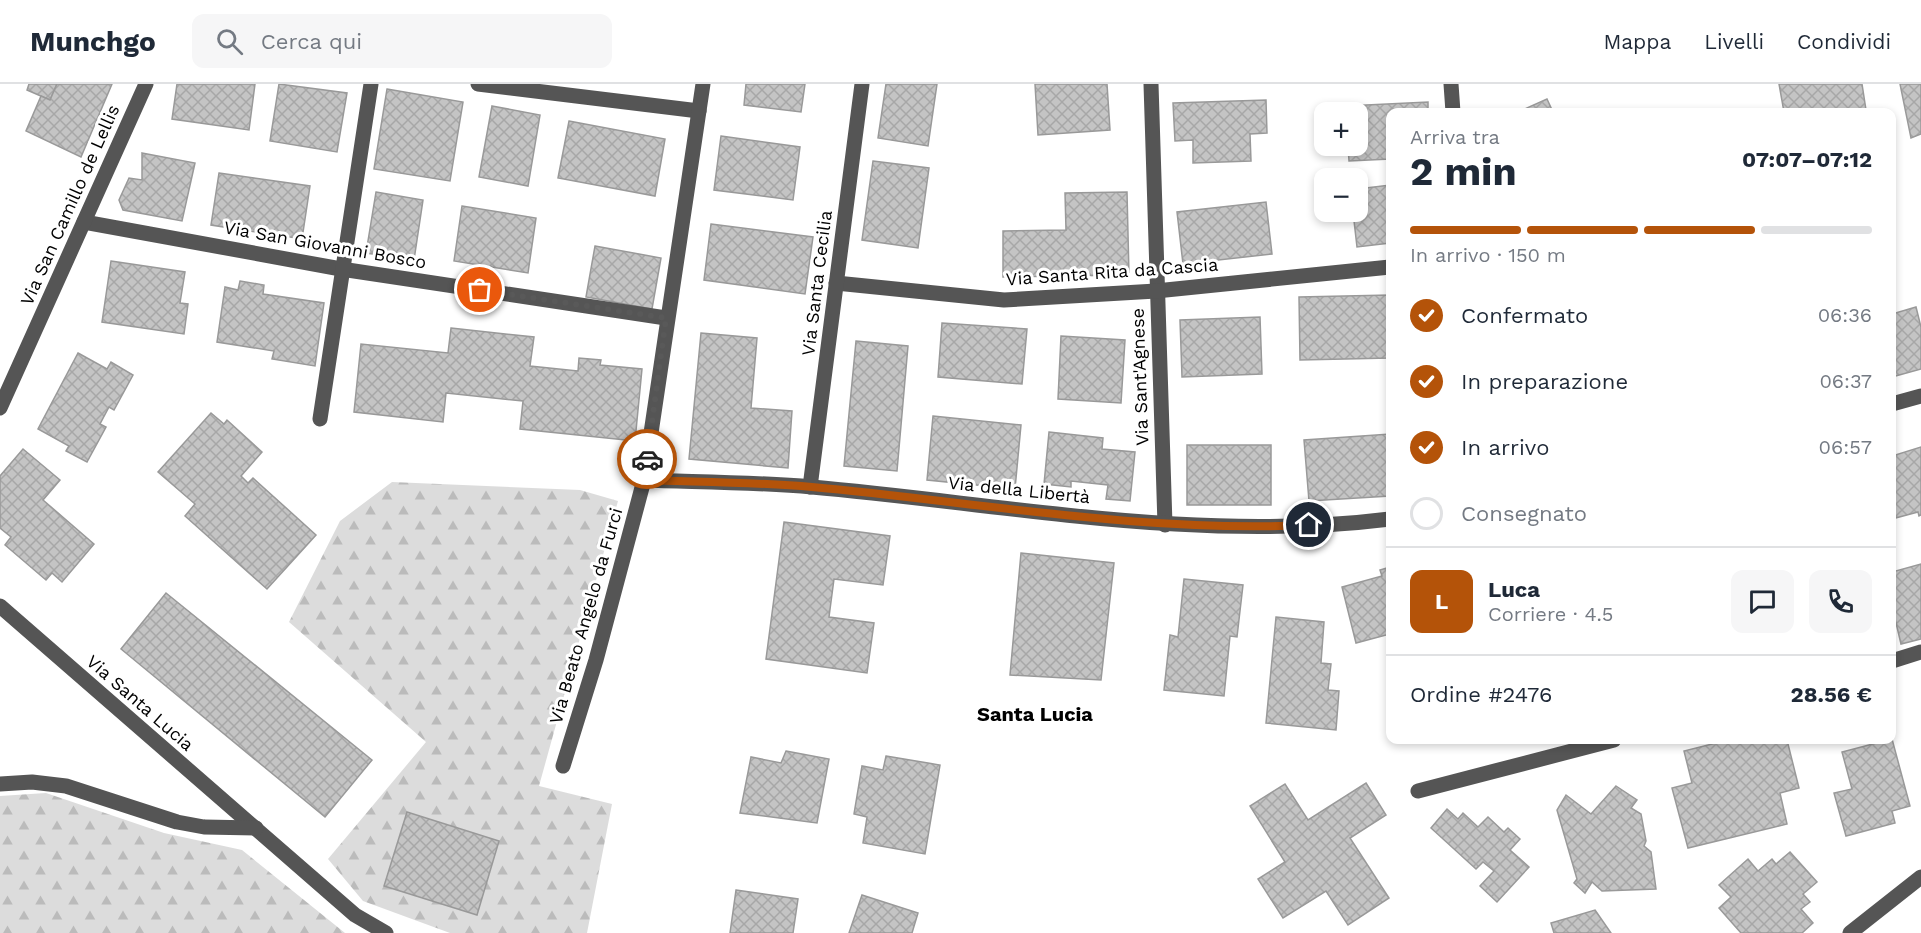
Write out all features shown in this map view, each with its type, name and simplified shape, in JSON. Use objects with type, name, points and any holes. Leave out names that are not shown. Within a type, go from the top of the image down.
[{"type":"street","name":"Via San Camillo de Lellis","points":[[0,408],[146,84]]},
{"type":"street","points":[[320,419],[341,269],[371,84]]},
{"type":"street","points":[[478,84],[699,111]]},
{"type":"street","name":"Via Beato Angelo da Furci","points":[[563,766],[596,660],[644,480],[666,318],[703,84]]},
{"type":"street","name":"Via Santa Cecilia","points":[[810,487],[862,84]]},
{"type":"street","name":"Via Sant'Agnese","points":[[1151,84],[1165,525]]},
{"type":"street","points":[[1451,84],[1454,108]]},
{"type":"street","name":"Via San Giovanni Bosco","points":[[84,222],[341,269],[666,318]]},
{"type":"street","name":"Via Santa Rita da Cascia","points":[[836,284],[1004,300],[1156,291],[1386,267]]},
{"type":"street","points":[[1896,403],[1921,396]]},
{"type":"street","name":"Via della Libertà","points":[[644,480],[810,487],[1165,525],[1267,527],[1386,519]]},
{"type":"street","name":"Via Santa Lucia","points":[[0,606],[355,915],[386,933]]},
{"type":"street","points":[[1896,660],[1921,652]]},
{"type":"street","points":[[1418,791],[1579,744]]},
{"type":"street","points":[[0,784],[32,782],[66,786],[177,822],[204,827],[256,828]]},
{"type":"street","points":[[1850,933],[1921,878]]},
{"type":"green space","points":[[392,482],[580,490],[618,501],[539,786],[612,804],[587,933],[450,933],[363,901],[328,859],[426,742],[289,622],[340,521]]},
{"type":"green space","points":[[46,793],[164,833],[242,850],[345,933],[0,933],[0,796]]},
{"type":"building","points":[[29,84],[57,84],[50,100],[27,90]]},
{"type":"building","points":[[57,84],[112,84],[81,157],[26,131],[41,96],[50,100]]},
{"type":"building","points":[[177,84],[255,84],[249,130],[172,119]]},
{"type":"building","points":[[279,84],[347,93],[337,152],[270,141]]},
{"type":"building","points":[[746,84],[805,84],[801,112],[744,105]]},
{"type":"building","points":[[886,84],[937,84],[928,146],[878,138]]},
{"type":"building","points":[[1035,84],[1107,84],[1110,130],[1038,135]]},
{"type":"building","points":[[1779,84],[1862,84],[1866,108],[1783,108]]},
{"type":"building","points":[[1900,84],[1921,84],[1921,134],[1911,138]]},
{"type":"building","points":[[387,89],[463,102],[450,181],[374,169]]},
{"type":"building","points":[[1547,99],[1551,108],[1527,108]]},
{"type":"building","points":[[1266,100],[1267,133],[1250,134],[1251,161],[1193,163],[1193,140],[1175,141],[1173,103]]},
{"type":"building","points":[[1428,102],[1428,108],[1386,108],[1386,159],[1349,161],[1349,156],[1368,156],[1368,105]]},
{"type":"building","points":[[492,106],[540,115],[528,186],[479,177]]},
{"type":"building","points":[[569,121],[665,139],[655,196],[558,178]]},
{"type":"building","points":[[721,136],[800,147],[793,200],[714,190]]},
{"type":"building","points":[[142,153],[195,163],[182,221],[123,210],[119,200],[129,178],[142,180]]},
{"type":"building","points":[[873,161],[929,168],[918,248],[862,240]]},
{"type":"building","points":[[219,173],[310,186],[302,239],[211,225]]},
{"type":"building","points":[[1386,186],[1386,243],[1357,247],[1354,222],[1368,222],[1368,188]]},
{"type":"building","points":[[376,192],[423,200],[414,260],[366,253]]},
{"type":"building","points":[[1127,192],[1129,275],[1003,277],[1003,231],[1066,230],[1065,193]]},
{"type":"building","points":[[1266,202],[1272,254],[1183,264],[1177,212]]},
{"type":"building","points":[[462,206],[536,218],[528,273],[454,261]]},
{"type":"building","points":[[711,224],[813,237],[805,294],[704,280]]},
{"type":"building","points":[[595,246],[661,258],[652,309],[586,297]]},
{"type":"building","points":[[111,261],[185,272],[180,303],[188,304],[184,334],[102,322]]},
{"type":"building","points":[[240,281],[264,285],[263,294],[324,303],[315,366],[272,359],[274,351],[217,342],[225,287],[238,290]]},
{"type":"building","points":[[1386,295],[1386,358],[1300,360],[1299,297]]},
{"type":"building","points":[[1916,307],[1921,327],[1921,369],[1896,376],[1896,313]]},
{"type":"building","points":[[1260,317],[1262,374],[1182,377],[1180,320]]},
{"type":"building","points":[[942,323],[1027,329],[1022,384],[938,377]]},
{"type":"building","points":[[451,328],[534,337],[530,366],[578,371],[579,358],[601,360],[600,365],[642,369],[635,441],[520,429],[523,401],[446,393],[443,422],[354,412],[361,344],[448,353]]},
{"type":"building","points":[[701,333],[757,338],[751,408],[792,411],[788,468],[689,459]]},
{"type":"building","points":[[1061,336],[1125,340],[1121,403],[1058,399]]},
{"type":"building","points":[[856,341],[908,346],[897,471],[844,466]]},
{"type":"building","points":[[78,353],[107,369],[111,362],[133,375],[114,410],[109,407],[100,424],[106,427],[87,462],[66,451],[69,446],[38,429]]},
{"type":"building","points":[[211,413],[224,424],[227,420],[262,452],[241,476],[248,483],[253,478],[316,535],[267,589],[185,516],[195,504],[158,472]]},
{"type":"building","points":[[933,416],[1021,425],[1015,489],[927,480]]},
{"type":"building","points":[[1049,432],[1103,438],[1102,449],[1135,452],[1130,501],[1106,499],[1108,485],[1071,481],[1071,487],[1044,484]]},
{"type":"building","points":[[1386,434],[1386,496],[1309,501],[1304,440]]},
{"type":"building","points":[[1187,445],[1271,445],[1271,505],[1187,505]]},
{"type":"building","points":[[1921,447],[1921,515],[1919,516],[1918,512],[1896,518],[1896,455]]},
{"type":"building","points":[[23,449],[60,480],[43,500],[94,544],[62,582],[52,573],[46,580],[5,545],[11,537],[0,528],[0,476]]},
{"type":"building","points":[[784,522],[890,536],[883,585],[834,579],[829,617],[874,623],[867,673],[766,659]]},
{"type":"building","points":[[1021,553],[1114,563],[1101,680],[1010,675]]},
{"type":"building","points":[[1921,564],[1921,639],[1901,644],[1896,623],[1896,571]]},
{"type":"building","points":[[1386,568],[1386,635],[1356,643],[1342,587],[1382,576],[1380,570]]},
{"type":"building","points":[[1184,579],[1243,585],[1237,637],[1230,636],[1224,696],[1164,690],[1170,635],[1178,637]]},
{"type":"building","points":[[166,593],[372,760],[325,817],[121,649]]},
{"type":"building","points":[[1276,617],[1324,622],[1321,663],[1331,664],[1328,690],[1339,691],[1336,730],[1266,723]]},
{"type":"building","points":[[1712,744],[1788,744],[1799,788],[1780,793],[1787,824],[1688,848],[1672,788],[1692,783],[1684,751]]},
{"type":"building","points":[[1873,744],[1893,744],[1910,806],[1892,811],[1895,823],[1846,836],[1834,793],[1852,789],[1842,752]]},
{"type":"building","points":[[786,751],[829,759],[817,823],[740,813],[751,757],[781,763]]},
{"type":"building","points":[[886,756],[940,765],[925,854],[863,843],[867,817],[854,814],[862,766],[883,770]]},
{"type":"building","points":[[1366,783],[1386,815],[1350,838],[1389,898],[1348,925],[1326,891],[1283,918],[1258,879],[1285,862],[1250,806],[1285,784],[1308,820]]},
{"type":"building","points":[[1616,786],[1637,800],[1631,808],[1641,814],[1646,841],[1644,846],[1651,852],[1656,889],[1602,891],[1592,882],[1585,893],[1574,883],[1577,879],[1557,810],[1566,795],[1591,814]]},
{"type":"building","points":[[1447,809],[1458,819],[1463,813],[1478,827],[1488,817],[1504,832],[1508,828],[1520,839],[1510,850],[1529,867],[1497,902],[1480,886],[1494,871],[1483,862],[1476,869],[1431,828]]},
{"type":"building","points":[[407,812],[499,841],[477,915],[384,886]]},
{"type":"building","points":[[1790,852],[1817,882],[1803,894],[1810,902],[1801,909],[1813,923],[1802,933],[1741,933],[1719,908],[1731,897],[1719,885],[1748,859],[1758,871],[1772,859],[1776,864]]},
{"type":"building","points":[[736,890],[798,899],[793,933],[730,933]]},
{"type":"building","points":[[862,895],[918,913],[912,933],[849,933]]},
{"type":"building","points":[[1595,910],[1611,933],[1554,933],[1551,923]]},
{"type":"way so far","points":[[480,290],[666,318],[647,459]]},
{"type":"district","name":"Santa Lucia","points":[[1035,714]]},
{"type":"route","points":[[647,459],[644,480],[810,487],[1165,525],[1267,527],[1309,525]]}]
